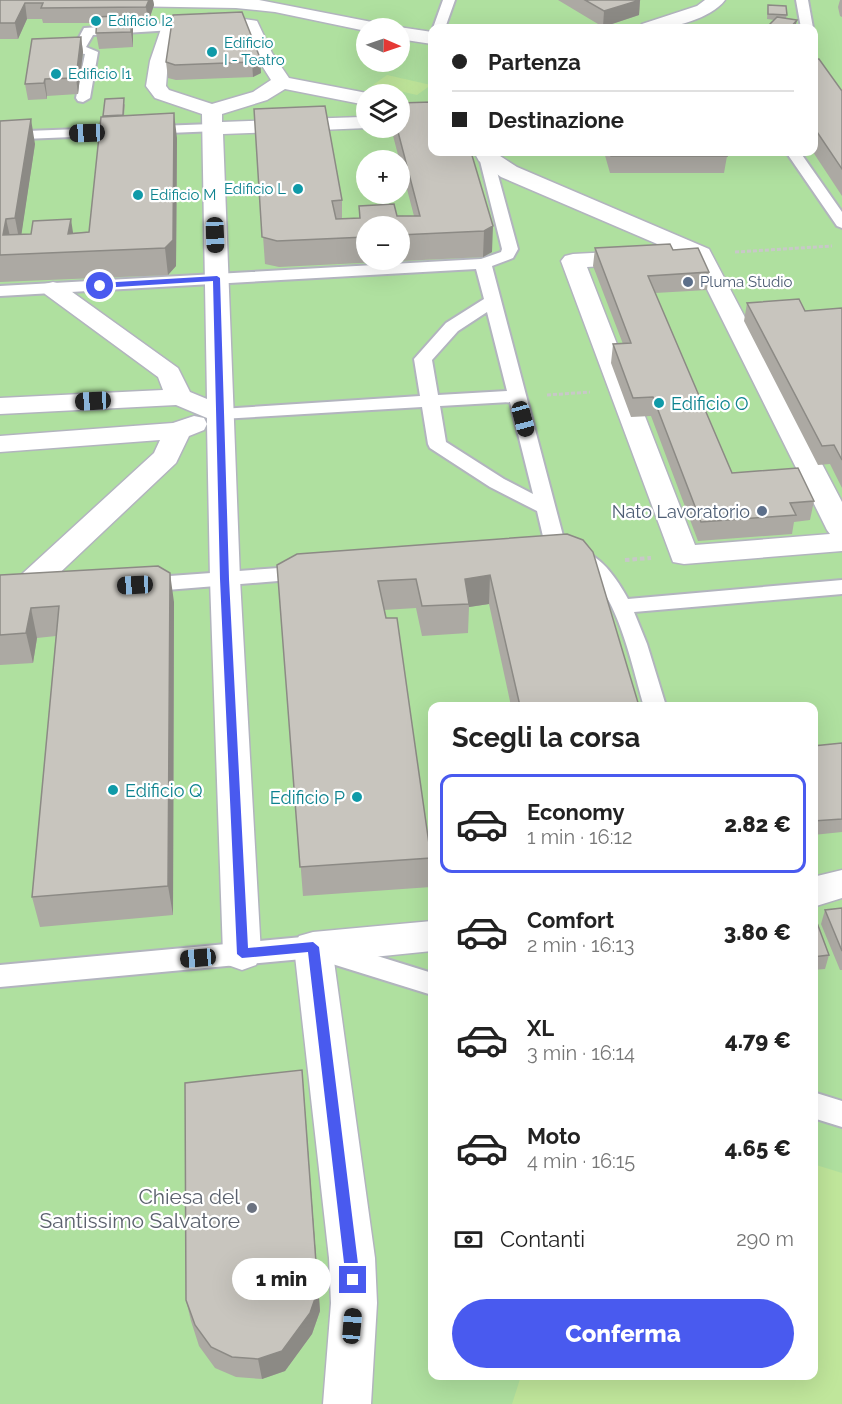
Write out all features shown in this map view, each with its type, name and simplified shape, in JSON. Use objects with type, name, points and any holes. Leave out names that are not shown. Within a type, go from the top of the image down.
[{"type":"street","points":[[66,0],[211,10],[250,25],[263,53],[282,82],[356,97]]},
{"type":"street","points":[[650,20],[671,22],[703,10],[716,0]]},
{"type":"street","points":[[356,24],[237,1],[169,27],[159,60],[156,86],[162,94],[212,120],[356,123]]},
{"type":"street","points":[[410,35],[428,37]]},
{"type":"street","points":[[212,120],[260,96],[282,82]]},
{"type":"street","points":[[312,90],[317,123]]},
{"type":"street","points":[[212,120],[225,579],[242,954]]},
{"type":"street","points":[[488,156],[509,172],[701,254],[842,530]]},
{"type":"street","points":[[701,254],[573,261],[684,555],[842,542]]},
{"type":"street","points":[[53,289],[169,373],[179,397]]},
{"type":"street","points":[[0,406],[179,397],[220,414]]},
{"type":"street","points":[[0,444],[178,431],[220,414]]},
{"type":"street","points":[[10,592],[166,457],[178,431]]},
{"type":"street","points":[[818,891],[842,884]]},
{"type":"street","points":[[348,1404],[348,1372],[354,1303],[352,1258],[313,947],[428,936]]},
{"type":"lane","points":[[441,24],[449,0]]},
{"type":"lane","points":[[802,0],[806,24]]},
{"type":"lane","points":[[83,98],[92,52],[74,49],[88,31],[169,27]]},
{"type":"lane","points":[[0,136],[212,120]]},
{"type":"lane","points":[[0,291],[483,264],[507,255],[510,249],[486,156]]},
{"type":"lane","points":[[796,156],[842,223]]},
{"type":"lane","points":[[483,264],[558,554]]},
{"type":"lane","points":[[492,301],[452,327],[423,359],[437,444],[497,483],[546,508]]},
{"type":"lane","points":[[220,414],[517,396]]},
{"type":"lane","points":[[522,556],[558,554],[584,558],[597,570],[622,606],[654,702]]},
{"type":"lane","points":[[124,586],[332,571]]},
{"type":"lane","points":[[622,606],[842,587]]},
{"type":"lane","points":[[10,592],[55,590]]},
{"type":"lane","points":[[0,976],[313,947],[428,983]]},
{"type":"lane","points":[[818,1107],[842,1114]]},
{"type":"path","points":[[701,254],[842,246]]},
{"type":"path","points":[[517,396],[621,391]]},
{"type":"green space","points":[[0,0],[842,0],[842,1404],[0,1404]]},
{"type":"green space","points":[[387,75],[428,84],[428,87],[417,95],[410,93],[410,84],[374,84]]},
{"type":"green space","points":[[818,1166],[842,1173],[842,1404],[512,1404],[520,1380],[818,1380]]},
{"type":"building","points":[[0,0],[149,0],[146,7],[41,8],[43,3],[25,3],[15,23],[0,23]]},
{"type":"building","points":[[585,0],[640,0],[604,11]]},
{"type":"building","points":[[768,5],[786,6],[787,15],[768,14]]},
{"type":"building","name":"Edificio I - Teatro","points":[[242,12],[260,58],[252,62],[175,65],[166,62],[173,15]]},
{"type":"building","points":[[132,15],[131,32],[96,33],[97,17]]},
{"type":"building","points":[[777,17],[797,20],[794,24],[770,24]]},
{"type":"building","points":[[81,37],[76,78],[45,79],[44,83],[25,84],[32,39]]},
{"type":"building","points":[[818,59],[842,91],[842,169],[818,133]]},
{"type":"building","points":[[124,98],[123,115],[103,116],[105,99]]},
{"type":"building","name":"Edificio L","points":[[428,102],[428,156],[472,156],[493,226],[484,231],[410,234],[410,216],[420,216],[410,178],[410,150],[403,150],[400,138],[410,138],[410,103]]},
{"type":"building","name":"Edificio L","points":[[325,106],[342,200],[332,201],[336,219],[356,218],[356,237],[277,241],[262,237],[254,109]]},
{"type":"building","name":"Edificio M","points":[[174,113],[173,240],[165,248],[0,255],[0,121],[31,119],[15,218],[6,219],[3,235],[31,234],[33,221],[71,219],[68,234],[89,232],[101,117]]},
{"type":"building","name":"Edificio L","points":[[394,204],[397,216],[360,216],[359,206]]},
{"type":"building","name":"Edificio O","points":[[670,244],[673,250],[698,248],[709,272],[648,276],[732,473],[798,468],[814,501],[790,503],[796,515],[701,522],[653,397],[633,398],[613,344],[631,343],[595,248]]},
{"type":"building","points":[[799,299],[805,311],[842,308],[842,460],[834,445],[822,446],[747,303]]},
{"type":"building","name":"Edificio P","points":[[567,534],[583,540],[593,552],[638,702],[519,702],[490,575],[465,579],[469,604],[422,606],[416,579],[378,581],[386,618],[397,618],[428,837],[428,858],[300,867],[277,565],[297,554]]},
{"type":"building","name":"Edificio Q","points":[[158,566],[170,573],[168,886],[32,897],[59,606],[31,608],[26,633],[0,635],[0,575]]},
{"type":"building","points":[[842,743],[842,819],[818,821],[818,745]]},
{"type":"building","points":[[842,908],[842,951],[825,910]]},
{"type":"building","points":[[818,925],[829,955],[818,956]]},
{"type":"building","name":"Chiesa del Santissimo Salvatore","points":[[302,1070],[318,1290],[310,1313],[282,1351],[258,1359],[232,1357],[211,1347],[195,1325],[186,1300],[185,1083]]},
{"type":"place","name":"Edificio I2","points":[[96,21]]},
{"type":"place","name":"Edificio I - Teatro","points":[[212,52]]},
{"type":"place","name":"Edificio I1","points":[[56,74]]},
{"type":"place","name":"Edificio L","points":[[298,189]]},
{"type":"place","name":"Edificio M","points":[[138,195]]},
{"type":"place","name":"Pluma Studio","points":[[688,282]]},
{"type":"place","name":"Edificio O","points":[[659,403]]},
{"type":"place","name":"Nato Lavoratorio","points":[[762,511]]},
{"type":"place","name":"Edificio Q","points":[[113,790]]},
{"type":"place","name":"Edificio P","points":[[357,797]]},
{"type":"place","name":"Chiesa del Santissimo Salvatore","points":[[252,1208]]},
{"type":"route","points":[[100,286],[217,278],[225,579],[242,954],[313,947],[353,1280]]}]
